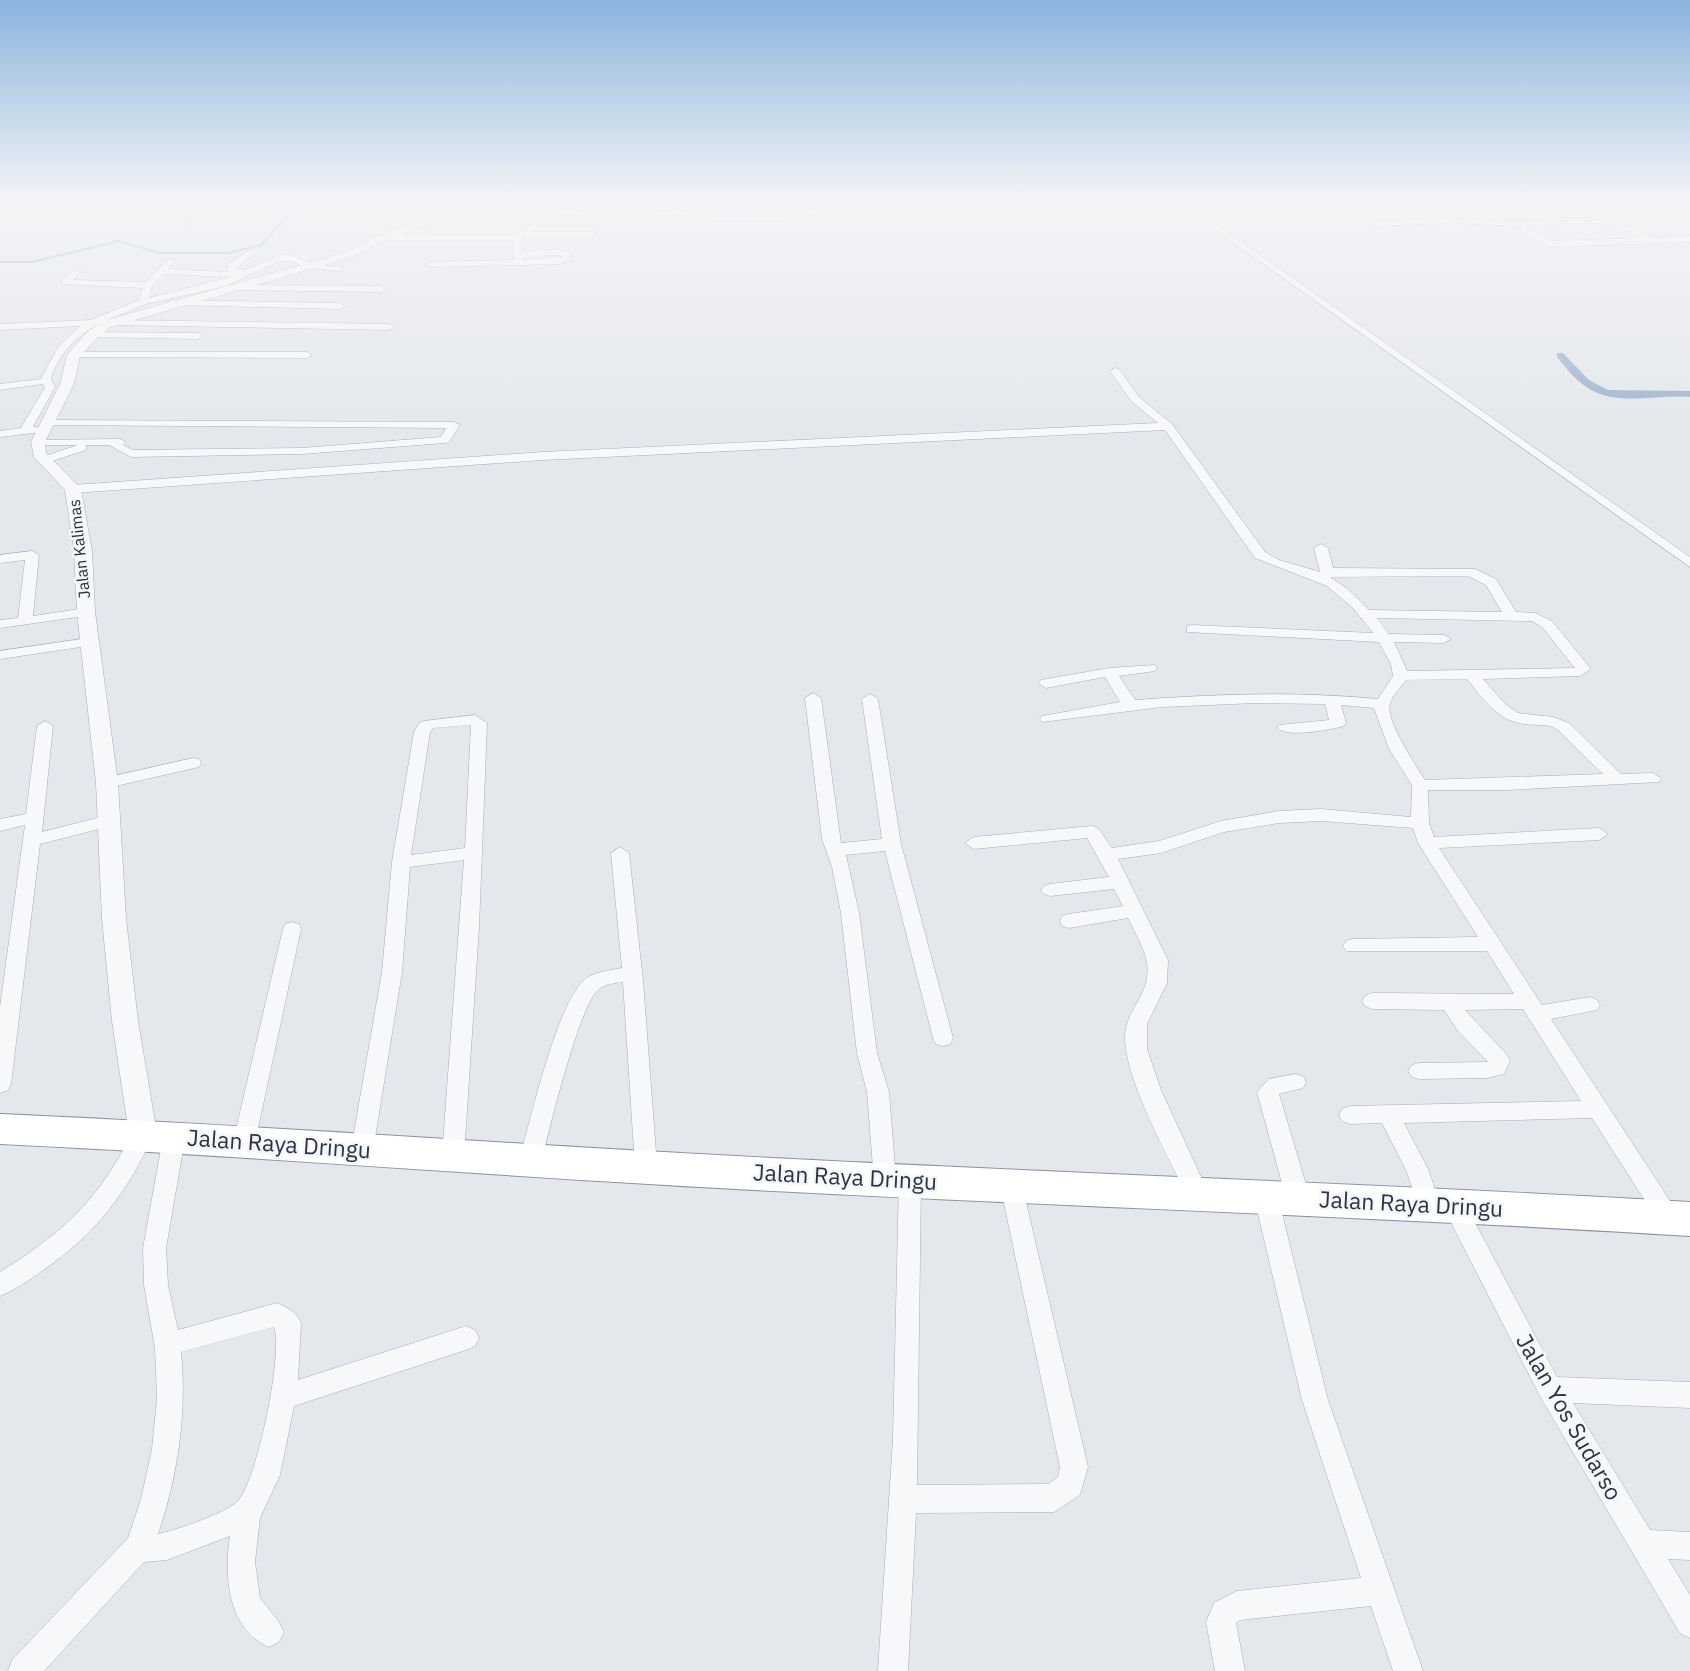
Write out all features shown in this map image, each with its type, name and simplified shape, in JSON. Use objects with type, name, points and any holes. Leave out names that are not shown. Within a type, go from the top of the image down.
[{"type":"highway","name":"Jalan Raya Dringu","points":[[0,1129],[898,1180],[1442,1206],[1673,1214]]},
{"type":"street","points":[[69,279],[65,282],[148,285]]},
{"type":"street","points":[[143,302],[148,285],[153,279]]},
{"type":"street","points":[[234,279],[381,289]]},
{"type":"street","points":[[39,431],[66,384],[74,355],[99,325],[143,302],[248,279]]},
{"type":"street","points":[[1289,279],[1690,563]]},
{"type":"street","points":[[39,431],[50,387],[46,381],[50,366],[77,331],[244,280]]},
{"type":"street","points":[[172,303],[340,306]]},
{"type":"street","points":[[27,338],[35,325]]},
{"type":"street","points":[[99,325],[211,336]]},
{"type":"street","points":[[0,327],[389,327]]},
{"type":"street","points":[[251,336],[331,337]]},
{"type":"street","points":[[74,355],[307,355]]},
{"type":"street","points":[[1115,371],[1135,399],[1168,426],[1255,550],[1273,563],[1325,574],[1470,572],[1492,582],[1511,616]]},
{"type":"street","points":[[0,387],[46,381]]},
{"type":"street","points":[[0,434],[39,431],[274,424],[454,425],[445,440],[305,447],[107,442],[39,431]]},
{"type":"street","points":[[258,478],[274,424]]},
{"type":"street","points":[[73,489],[543,456],[1168,426]]},
{"type":"street","name":"Jalan Kalimas","points":[[39,431],[39,454],[73,489],[83,551],[89,642],[100,709],[114,919],[125,1021],[158,1136]]},
{"type":"street","points":[[46,459],[107,442]]},
{"type":"street","points":[[1321,548],[1325,574],[1364,614],[1394,652],[1401,676]]},
{"type":"street","points":[[0,559],[32,555],[26,621]]},
{"type":"street","points":[[0,624],[86,612]]},
{"type":"street","points":[[1364,614],[1511,616],[1543,620],[1584,671],[1401,676]]},
{"type":"street","points":[[1192,629],[1252,630],[1384,639],[1444,639]]},
{"type":"street","points":[[0,656],[89,642]]},
{"type":"street","points":[[1046,683],[1150,668]]},
{"type":"street","points":[[1109,672],[1130,705]]},
{"type":"street","points":[[1472,675],[1510,716],[1523,720],[1557,721],[1616,778]]},
{"type":"street","points":[[1401,676],[1382,704],[1382,712],[1397,749],[1420,785],[1420,823],[1427,844],[1598,1110],[1673,1214]]},
{"type":"street","points":[[1048,719],[1130,705],[1249,696],[1331,698],[1382,704]]},
{"type":"street","points":[[813,698],[828,814],[850,913],[867,1053],[898,1180],[906,1438],[893,1671]]},
{"type":"street","points":[[1285,728],[1338,723],[1331,698]]},
{"type":"street","points":[[870,699],[892,844],[943,1038]]},
{"type":"street","points":[[362,1150],[392,972],[401,862],[422,732],[425,726],[430,724],[475,720],[479,723],[474,853],[453,1156]]},
{"type":"street","points":[[0,1083],[45,726]]},
{"type":"street","points":[[107,783],[193,763]]},
{"type":"street","points":[[1420,785],[1467,787],[1531,781],[1653,778]]},
{"type":"street","points":[[1107,855],[1161,847],[1221,827],[1279,817],[1321,815],[1420,823]]},
{"type":"street","points":[[0,825],[34,818]]},
{"type":"street","points":[[32,840],[109,821]]},
{"type":"street","points":[[974,843],[1092,832],[1107,855],[1158,960],[1160,976],[1157,989],[1139,1017],[1134,1037],[1142,1072],[1198,1194]]},
{"type":"street","points":[[1427,844],[1599,834]]},
{"type":"street","points":[[835,850],[892,844]]},
{"type":"street","points":[[401,862],[474,853]]},
{"type":"street","points":[[620,853],[646,1166]]},
{"type":"street","points":[[1050,890],[1121,881]]},
{"type":"street","points":[[1069,920],[1134,911]]},
{"type":"street","points":[[244,1142],[292,929]]},
{"type":"street","points":[[1353,946],[1492,944]]},
{"type":"street","points":[[531,1159],[542,1114],[582,995],[598,981],[632,973]]},
{"type":"street","points":[[1372,1002],[1449,1002],[1533,1007],[1590,1005]]},
{"type":"street","points":[[1419,1071],[1497,1068],[1500,1061],[1465,1025],[1449,1002]]},
{"type":"street","points":[[1295,1082],[1278,1084],[1268,1092],[1282,1198],[1315,1400],[1408,1671]]},
{"type":"street","points":[[1350,1115],[1598,1110]]},
{"type":"street","name":"Jalan Yos Sudarso","points":[[1388,1114],[1413,1162],[1442,1206],[1690,1623]]},
{"type":"street","points":[[0,1285],[56,1250],[102,1207],[128,1169],[158,1136]]},
{"type":"street","points":[[23,1671],[139,1547],[160,1476],[169,1419],[171,1377],[168,1344],[155,1287],[158,1136]]},
{"type":"street","points":[[902,1499],[1054,1498],[1070,1485],[1074,1467],[1011,1185]]},
{"type":"street","points":[[168,1344],[277,1315],[289,1323],[281,1398],[266,1479],[258,1498],[247,1513],[240,1564],[242,1587],[250,1614],[269,1632]]},
{"type":"street","points":[[281,1398],[466,1338]]},
{"type":"street","points":[[1550,1389],[1690,1395]]},
{"type":"street","points":[[139,1547],[150,1550],[174,1544],[247,1513]]},
{"type":"street","points":[[1642,1544],[1690,1546]]},
{"type":"street","points":[[1230,1671],[1221,1622],[1224,1613],[1231,1609],[1237,1606],[1380,1590]]},
{"type":"waterway","points":[[1560,355],[1577,374],[1596,389],[1629,395],[1690,394]]}]
